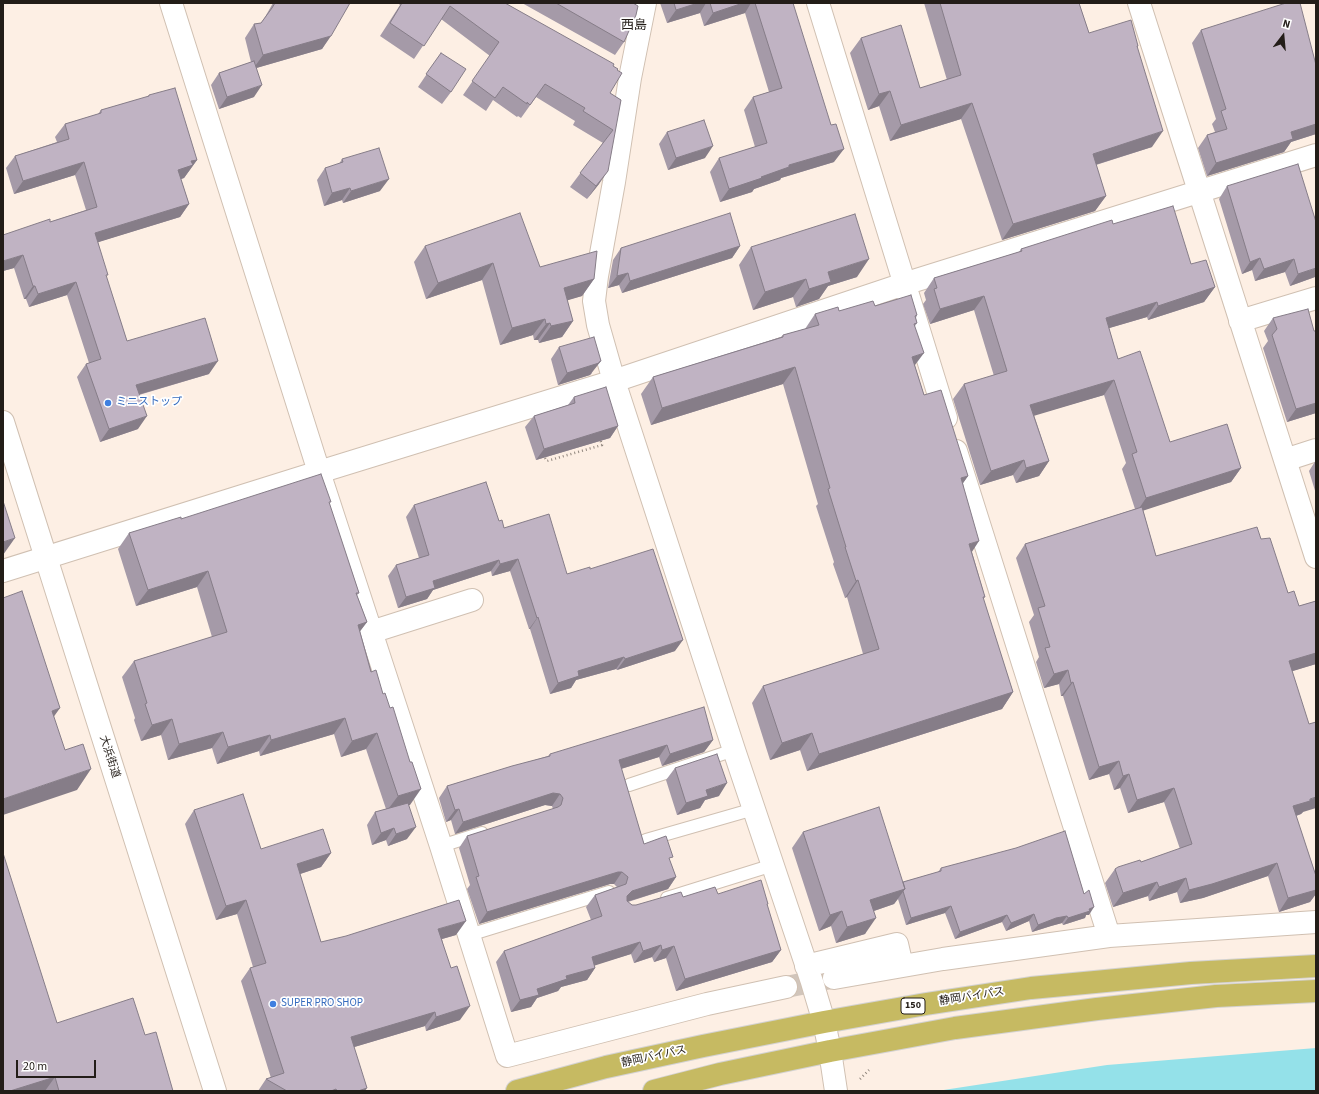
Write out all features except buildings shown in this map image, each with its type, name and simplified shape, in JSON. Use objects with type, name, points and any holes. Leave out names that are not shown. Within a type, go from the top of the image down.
[{"type":"highway","name":"静岡バイパス","points":[[517,1091],[606,1067],[824,1022],[1031,988],[1191,973],[1316,966]]},
{"type":"highway","points":[[654,1091],[720,1074],[830,1051],[955,1028],[1097,1008],[1216,996],[1316,991]]},
{"type":"street","points":[[171,3],[319,472],[441,846],[507,1056],[707,1004],[786,987]]},
{"type":"street","points":[[646,3],[630,78],[614,182],[597,276],[594,300],[598,325],[614,381],[824,1022],[836,1091]]},
{"type":"street","points":[[818,3],[904,284],[1109,936]]},
{"type":"street","points":[[1139,3],[1316,557]]},
{"type":"street","points":[[610,67],[630,78]]},
{"type":"street","points":[[3,571],[614,381],[904,284],[1316,155]]},
{"type":"street","points":[[1240,321],[1316,298]]},
{"type":"street","name":"大浜街道","points":[[3,422],[215,1091]]},
{"type":"street","points":[[1285,460],[1316,450]]},
{"type":"street","points":[[371,632],[472,600]]},
{"type":"street","points":[[834,978],[943,959],[1109,936],[1316,922]]},
{"type":"street","points":[[806,966],[897,944],[902,966]]},
{"type":"lane","points":[[629,785],[734,750]]},
{"type":"lane","points":[[646,840],[754,809]]},
{"type":"lane","points":[[441,846],[494,829]]},
{"type":"lane","points":[[655,901],[773,865]]},
{"type":"lane","points":[[469,935],[612,891]]},
{"type":"path","points":[[545,458],[547,461],[602,445],[600,438]]},
{"type":"water","points":[[1316,1048],[1316,1091],[937,1091],[1107,1065]]},
{"type":"tunnel","points":[[786,987],[831,978]]},
{"type":"place","name":"ミニストップ","points":[[108,403]]},
{"type":"place","name":"SUPER PRO SHOP","points":[[273,1004]]},
{"type":"district","name":"西島","points":[[634,26]]}]
